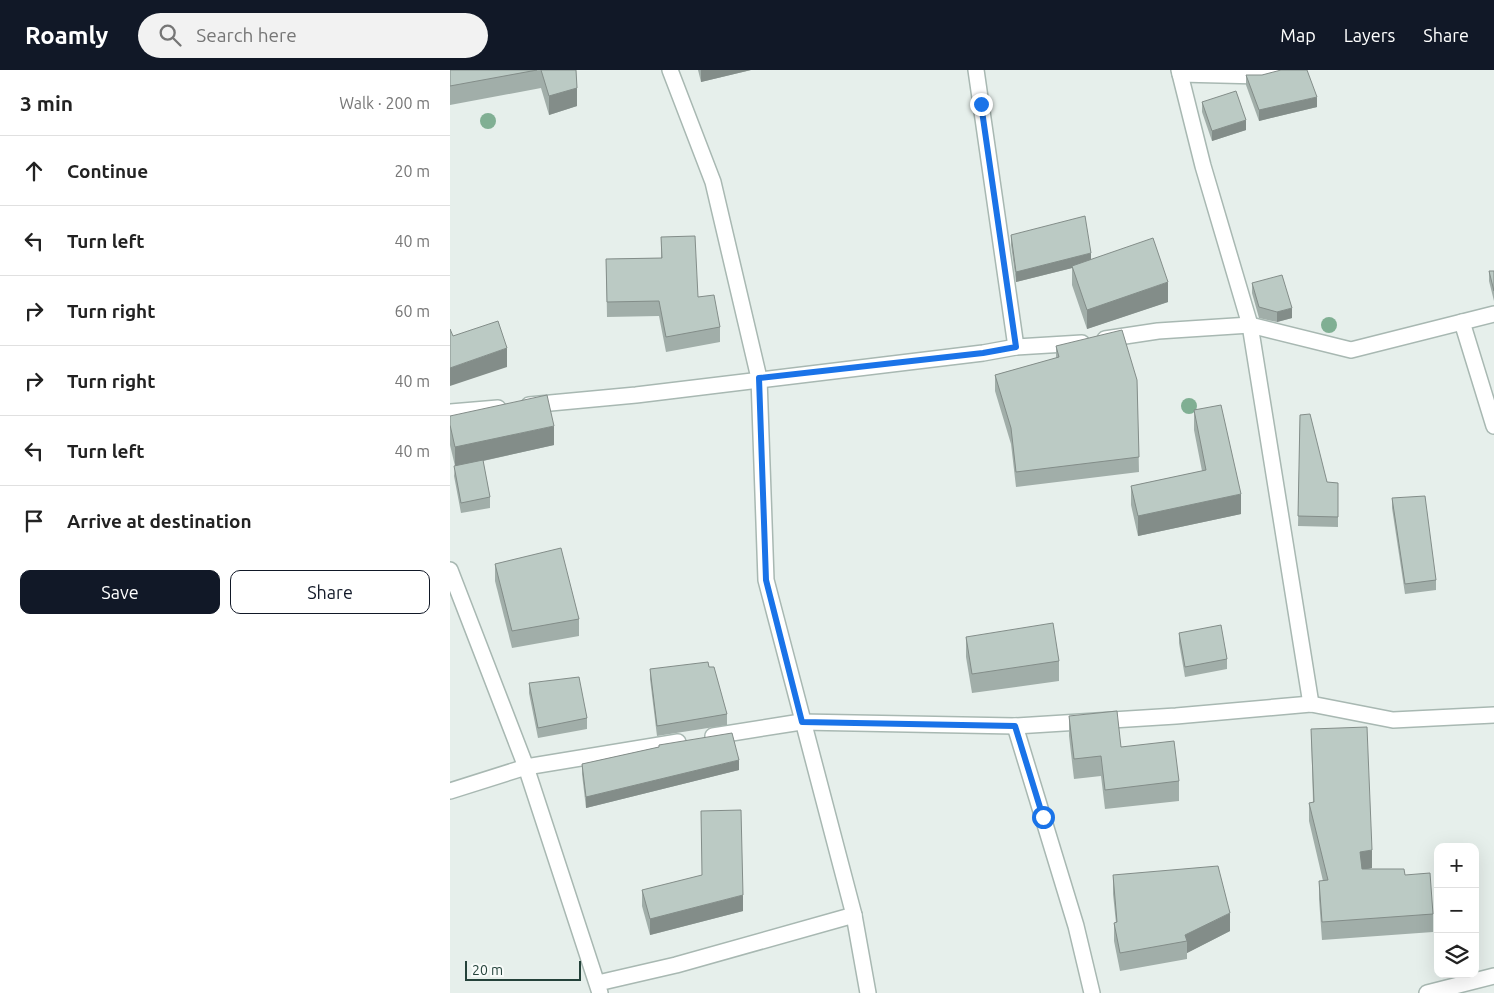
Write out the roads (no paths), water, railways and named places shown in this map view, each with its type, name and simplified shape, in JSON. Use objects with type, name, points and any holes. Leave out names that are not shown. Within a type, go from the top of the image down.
[{"type":"street","points":[[670,70],[713,182],[759,378],[766,580],[854,916],[868,993]]},
{"type":"street","points":[[976,70],[1016,347]]},
{"type":"street","points":[[1283,70],[1260,76],[1179,72],[1203,166],[1250,325],[1311,704]]},
{"type":"street","points":[[450,412],[636,395],[759,378],[983,353],[1016,347],[1080,343],[1158,331],[1250,325],[1352,350],[1494,314]]},
{"type":"street","points":[[1462,322],[1494,426]]},
{"type":"street","points":[[450,570],[526,767],[599,988],[854,916]]},
{"type":"street","points":[[450,792],[526,767],[802,722],[1015,726],[1176,716],[1311,704],[1393,720],[1494,715]]},
{"type":"street","points":[[1015,726],[1076,926],[1092,993]]},
{"type":"street","points":[[1427,993],[1494,976]]}]
